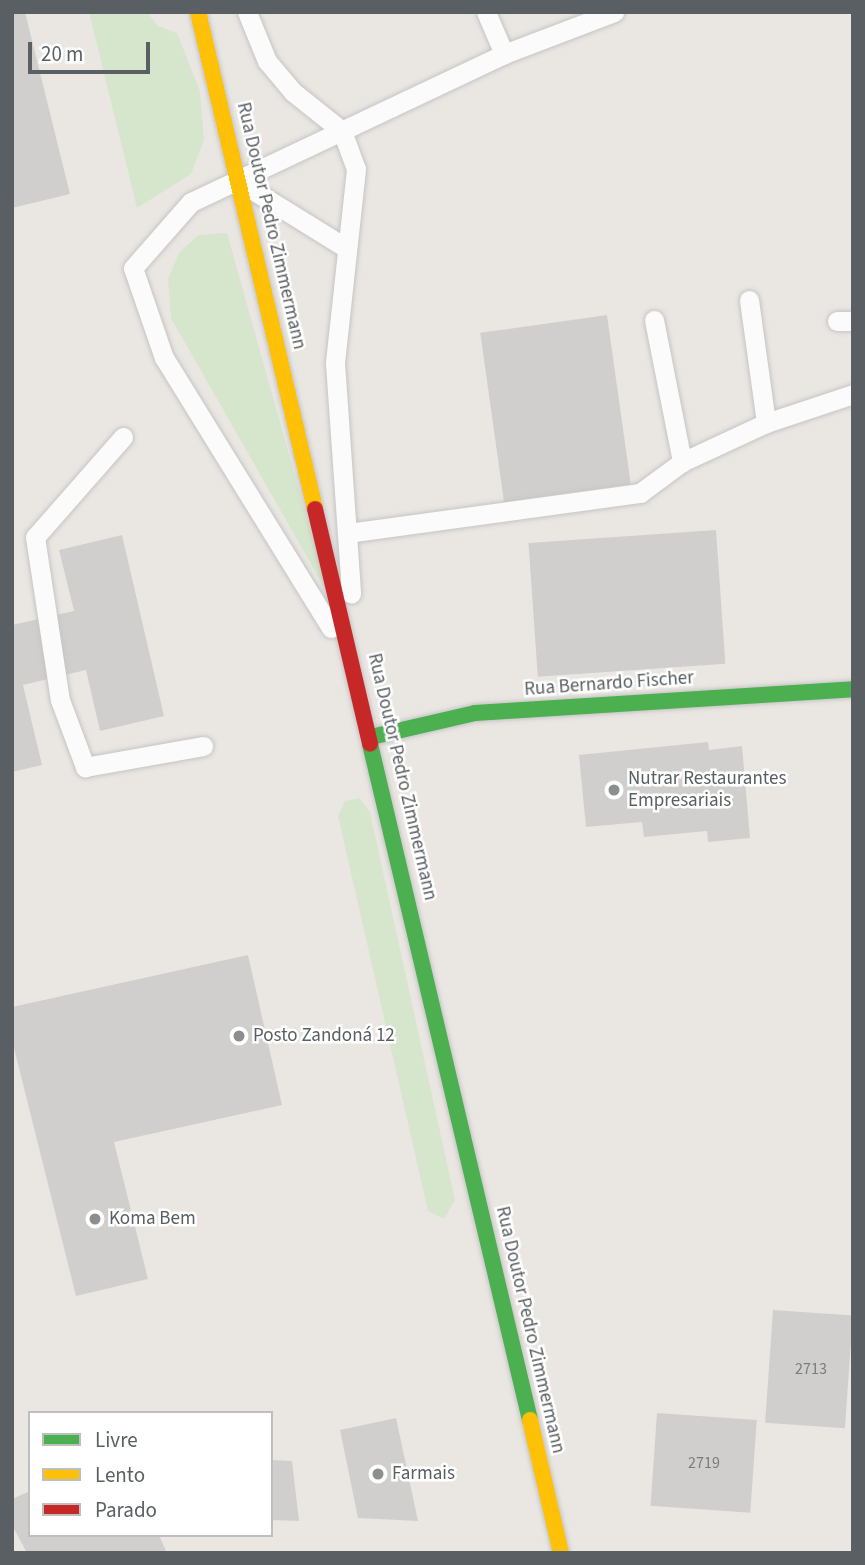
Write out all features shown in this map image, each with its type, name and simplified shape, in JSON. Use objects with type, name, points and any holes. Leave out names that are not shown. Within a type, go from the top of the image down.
[{"type":"main road","name":"Rua Doutor Pedro Zimmermann","points":[[198,12],[356,669],[561,1553]]},
{"type":"main road","name":"Rua Bernardo Fischer","points":[[370,737],[475,713],[853,689]]},
{"type":"lane","points":[[247,12],[267,61],[342,131],[356,169],[335,363],[356,669]]},
{"type":"lane","points":[[486,12],[504,54]]},
{"type":"lane","points":[[356,669],[164,358],[133,268],[191,202],[504,54],[614,12]]},
{"type":"lane","points":[[238,181],[346,248]]},
{"type":"lane","points":[[749,300],[765,424]]},
{"type":"lane","points":[[654,320],[682,462]]},
{"type":"lane","points":[[347,533],[640,493],[682,462],[765,424],[853,394]]},
{"type":"lane","points":[[123,437],[35,537],[60,700],[85,766],[203,746]]},
{"type":"green space","points":[[89,12],[147,12],[158,26],[177,33],[200,91],[204,140],[191,174],[137,208]]},
{"type":"green space","points":[[227,233],[328,594],[171,318],[168,279],[179,253],[198,235]]},
{"type":"green space","points":[[359,798],[370,812],[455,1200],[444,1219],[428,1211],[338,816],[345,801]]},
{"type":"building","points":[[12,12],[25,12],[70,194],[12,208]]},
{"type":"building","points":[[607,315],[631,484],[504,502],[480,333]]},
{"type":"building","points":[[716,530],[725,664],[538,677],[528,543]]},
{"type":"building","points":[[122,535],[164,716],[100,731],[86,670],[23,685],[42,765],[12,772],[12,625],[74,611],[59,550]]},
{"type":"building","points":[[708,742],[709,750],[742,746],[750,838],[708,842],[707,831],[644,837],[642,822],[586,827],[579,755]]},
{"type":"building","points":[[248,955],[282,1105],[114,1142],[148,1279],[76,1296],[12,1040],[12,1007]]},
{"type":"building","points":[[773,1310],[853,1316],[845,1428],[765,1423]]},
{"type":"building","points":[[657,1413],[757,1420],[750,1513],[651,1506]]},
{"type":"building","name":"Farmais","points":[[396,1418],[418,1521],[358,1518],[340,1430]]},
{"type":"building","points":[[273,1460],[292,1461],[299,1521],[273,1520]]},
{"type":"building","points":[[28,1492],[28,1537],[160,1537],[167,1553],[27,1553],[12,1525],[12,1499]]},
{"type":"traffic: fast","points":[[371,737],[475,713],[853,689]]},
{"type":"traffic: fast","points":[[370,744],[530,1420]]},
{"type":"traffic: slow","points":[[198,12],[315,509]]},
{"type":"traffic: slow","points":[[530,1420],[561,1553]]},
{"type":"traffic: jam","points":[[315,509],[370,744]]},
{"type":"place","name":"Nutrar Restaurantes Empresariais","points":[[614,790]]},
{"type":"place","name":"Posto Zandoná 12","points":[[239,1036]]},
{"type":"place","name":"Koma Bem","points":[[95,1219]]},
{"type":"place","name":"Farmais","points":[[378,1474]]}]
